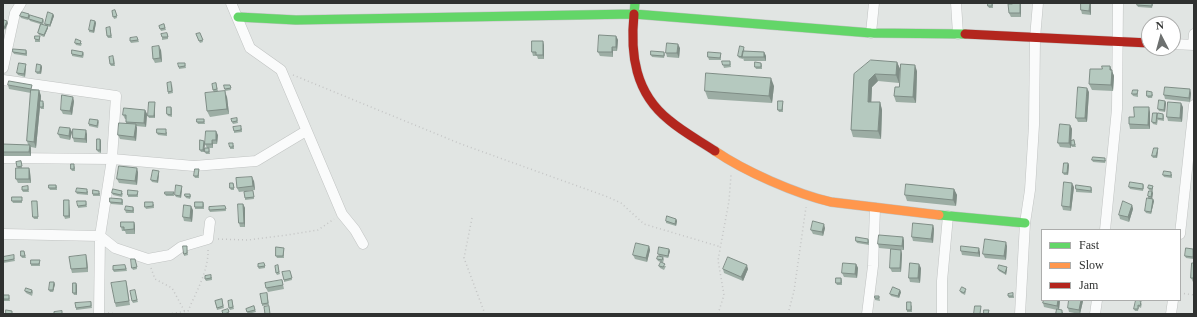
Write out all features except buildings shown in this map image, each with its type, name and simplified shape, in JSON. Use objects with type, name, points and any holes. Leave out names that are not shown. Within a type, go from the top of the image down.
[{"type":"street","points":[[3,68],[15,13],[21,3]]},
{"type":"street","points":[[231,3],[250,48],[281,70],[306,131],[319,156],[342,214],[355,230],[363,244]]},
{"type":"street","points":[[635,3],[632,29],[634,65],[647,97],[668,120],[732,163],[808,196],[831,202],[948,216],[1025,223]]},
{"type":"street","points":[[871,32],[874,3]]},
{"type":"street","points":[[956,3],[958,34]]},
{"type":"street","points":[[1020,314],[1025,223],[1030,190],[1034,125],[1034,38],[1038,3]]},
{"type":"street","points":[[1105,229],[1118,109],[1118,3]]},
{"type":"street","points":[[238,17],[296,20],[634,14],[871,32],[958,34],[1141,43]]},
{"type":"street","points":[[1181,44],[1194,45],[1194,34]]},
{"type":"street","points":[[3,80],[116,96],[112,159],[100,236],[99,313]]},
{"type":"street","points":[[1181,229],[1194,105]]},
{"type":"street","points":[[3,158],[112,159],[194,166],[256,161],[306,131]]},
{"type":"street","points":[[867,314],[873,266],[875,208]]},
{"type":"street","points":[[942,314],[942,281],[948,216]]},
{"type":"street","points":[[3,234],[100,236],[115,248],[148,259],[170,255],[181,247],[208,239],[210,222]]},
{"type":"street","points":[[1095,314],[1097,301]]},
{"type":"street","points":[[1171,314],[1172,301]]},
{"type":"path","points":[[281,70],[462,144],[608,197],[621,203],[644,224],[721,247]]},
{"type":"path","points":[[718,314],[724,295],[718,260],[729,202],[732,163]]},
{"type":"path","points":[[788,314],[794,291],[808,196]]},
{"type":"path","points":[[168,314],[188,311],[201,282],[209,257],[208,239],[248,240],[318,230],[342,214]]},
{"type":"path","points":[[472,218],[464,258],[485,314]]},
{"type":"path","points":[[148,259],[155,279],[172,288],[185,312]]},
{"type":"path","points":[[1181,293],[1194,294]]},
{"type":"path","points":[[99,313],[120,314]]},
{"type":"traffic: fast","points":[[635,3],[634,14],[871,33],[965,34]]},
{"type":"traffic: fast","points":[[238,17],[296,20],[634,14]]},
{"type":"traffic: fast","points":[[939,215],[1025,223]]},
{"type":"traffic: slow","points":[[715,151],[755,174],[787,188],[817,198],[831,202],[939,215]]},
{"type":"traffic: jam","points":[[634,14],[634,58],[637,72],[649,98],[669,120],[715,151]]},
{"type":"traffic: jam","points":[[965,34],[1141,43]]}]
